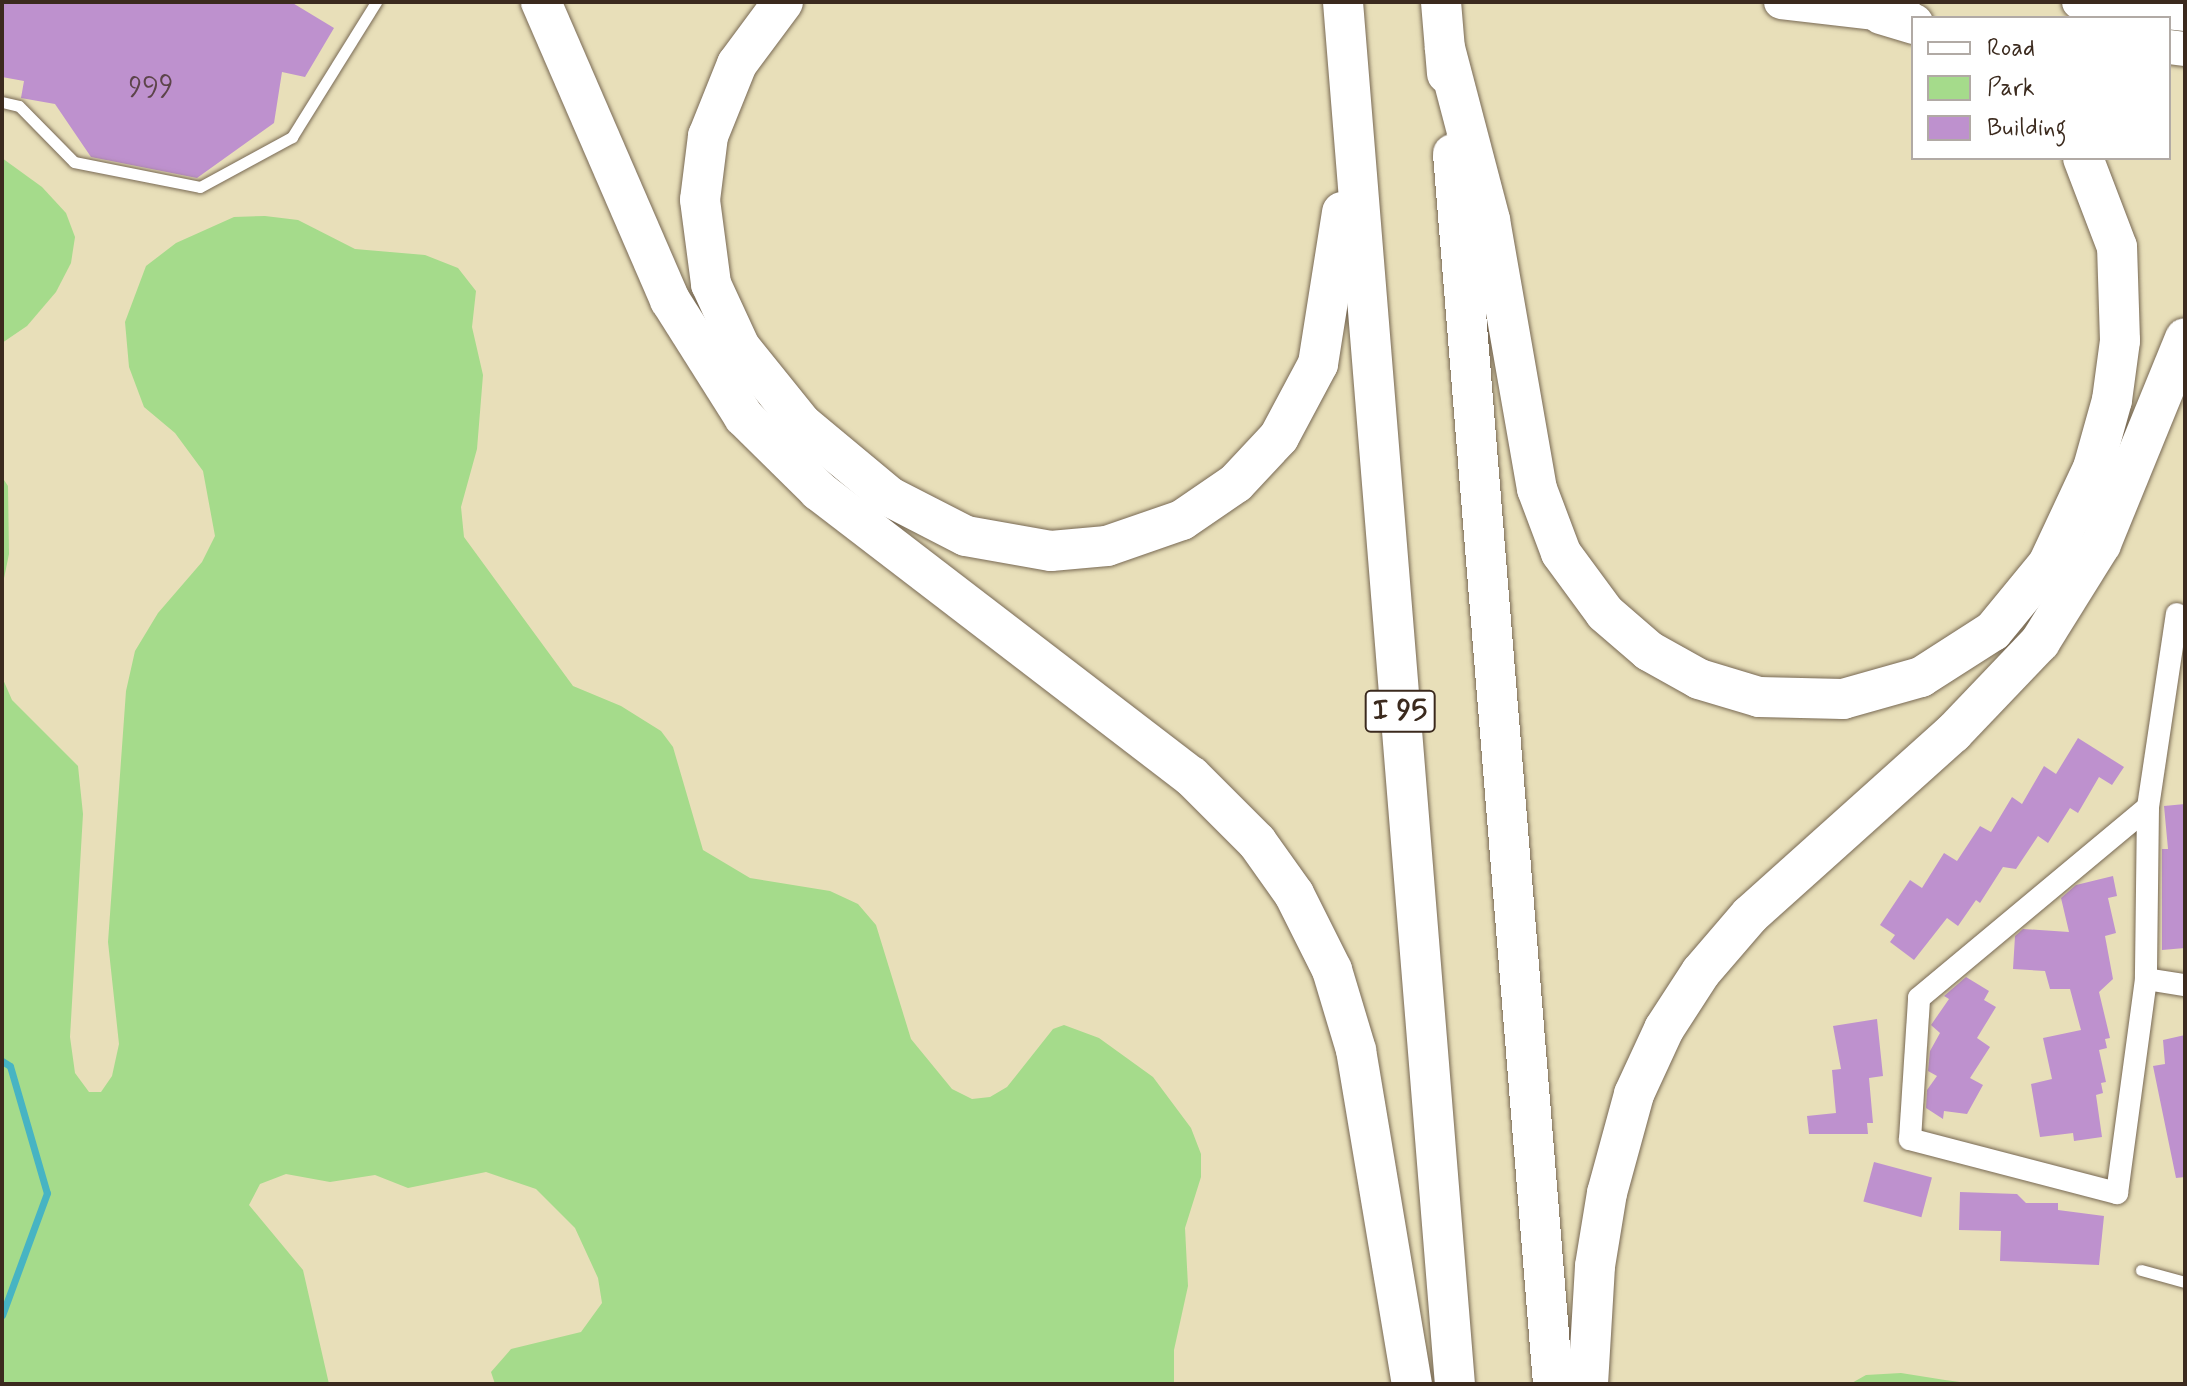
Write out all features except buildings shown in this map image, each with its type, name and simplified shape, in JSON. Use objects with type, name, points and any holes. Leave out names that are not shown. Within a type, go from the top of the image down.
[{"type":"highway","points":[[541,2],[670,300],[744,417],[819,491],[1191,776],[1257,842],[1294,894],[1332,970],[1356,1050],[1412,1384]]},
{"type":"highway","points":[[783,2],[737,64],[708,136],[701,221],[718,304],[762,378],[836,456],[908,509],[997,545],[1070,550],[1143,536],[1219,497],[1266,454],[1301,402],[1324,341],[1353,129]]},
{"type":"highway","points":[[1441,2],[1553,1384]]},
{"type":"highway","name":"I 95","points":[[1344,20],[1455,1384]]},
{"type":"highway","points":[[1445,48],[1490,220],[1537,489],[1561,553],[1599,606],[1649,651],[1699,679],[1759,697],[1843,699],[1921,677],[1993,631],[2048,564],[2097,456],[2120,341],[2117,247],[2084,160]]},
{"type":"highway","points":[[1588,1384],[1595,1266],[1607,1193],[1634,1094],[1664,1029],[1701,972],[1750,915],[1953,733],[2040,642],[2101,544],[2185,338]]},
{"type":"main road","points":[[1781,2],[1904,19]]},
{"type":"main road","points":[[2079,2],[2185,14]]},
{"type":"street","points":[[2148,807],[1919,998],[1910,1139],[2117,1193],[2146,979],[2148,807],[2177,614]]},
{"type":"street","points":[[2146,979],[2185,985]]},
{"type":"lane","points":[[2,102],[19,106],[74,162],[200,187],[292,137],[376,2]]},
{"type":"lane","points":[[2141,1270],[2185,1282]]},
{"type":"green space","points":[[2,158],[42,187],[66,213],[75,237],[71,263],[56,292],[27,326],[2,343]]},
{"type":"green space","points":[[265,216],[298,220],[355,249],[425,255],[458,268],[476,291],[472,327],[483,375],[477,449],[461,507],[464,537],[573,686],[621,706],[661,731],[673,747],[703,850],[750,878],[830,891],[858,904],[876,925],[911,1039],[952,1089],[972,1099],[990,1097],[1007,1087],[1053,1029],[1064,1025],[1099,1038],[1153,1077],[1191,1128],[1201,1154],[1201,1177],[1185,1228],[1188,1286],[1174,1350],[1174,1384],[495,1384],[491,1372],[511,1349],[581,1332],[602,1303],[598,1278],[575,1228],[536,1189],[486,1172],[408,1188],[375,1175],[330,1182],[286,1174],[260,1184],[249,1205],[303,1270],[329,1384],[2,1384],[2,677],[12,700],[78,766],[83,814],[70,1037],[75,1073],[89,1092],[101,1092],[112,1076],[119,1044],[108,942],[126,691],[135,651],[158,613],[202,562],[215,536],[203,471],[175,433],[144,407],[129,367],[125,322],[146,266],[176,243],[234,217]]},
{"type":"green space","points":[[2,477],[8,486],[9,554],[2,588]]},
{"type":"green space","points":[[1901,1373],[1975,1384],[1850,1384],[1866,1375]]},
{"type":"waterway","points":[[2,1061],[10,1066],[47,1193],[2,1315]]}]
